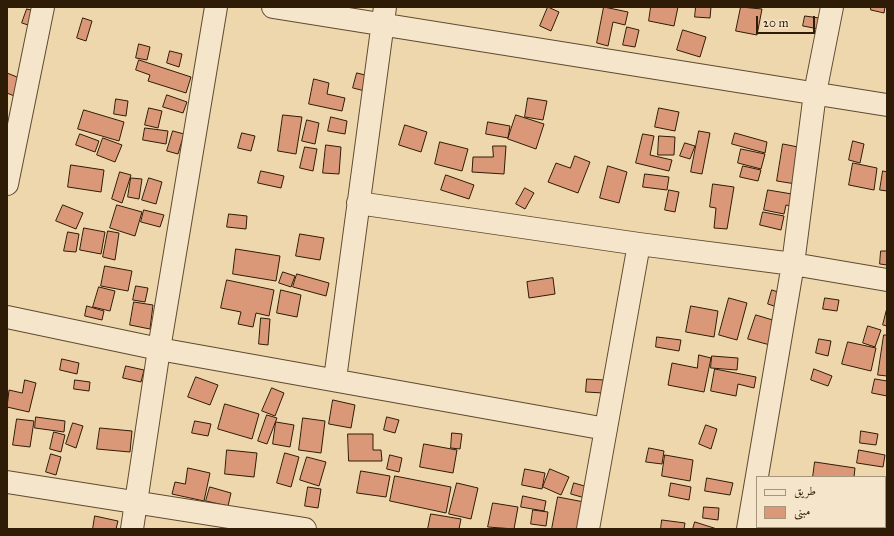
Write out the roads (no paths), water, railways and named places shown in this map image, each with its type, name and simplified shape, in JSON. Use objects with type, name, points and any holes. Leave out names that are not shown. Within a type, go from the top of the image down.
[{"type":"street","points":[[7,184],[11,140],[43,7]]},
{"type":"street","points":[[132,529],[159,349],[216,7]]},
{"type":"street","points":[[273,7],[384,16],[887,105]]},
{"type":"street","points":[[757,476],[793,264],[815,93],[832,7]]},
{"type":"street","points":[[336,379],[358,203],[384,16]]},
{"type":"street","points":[[358,203],[639,244],[793,264],[887,280]]},
{"type":"street","points":[[588,529],[639,244]]},
{"type":"street","points":[[7,317],[159,349],[336,379],[606,429]]},
{"type":"street","points":[[7,482],[301,529]]},
{"type":"street","points":[[748,529],[756,482]]}]
